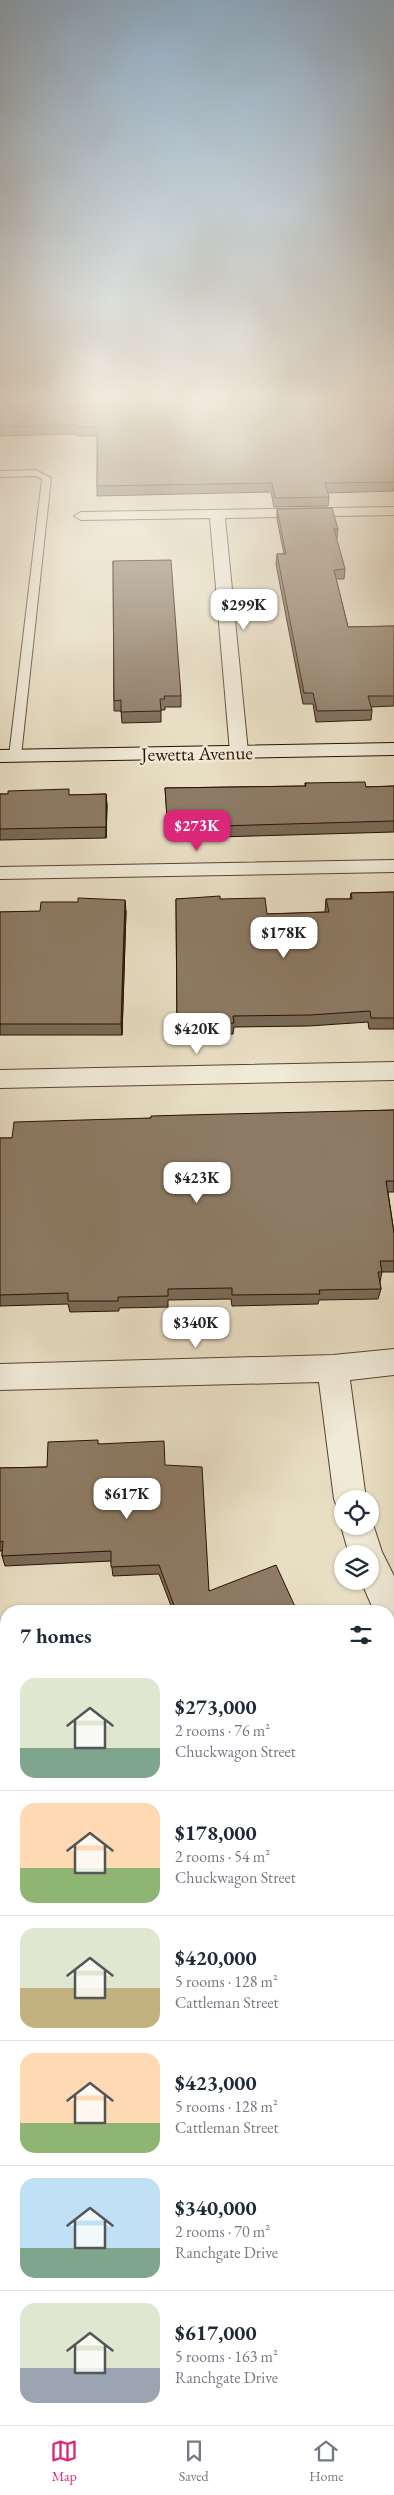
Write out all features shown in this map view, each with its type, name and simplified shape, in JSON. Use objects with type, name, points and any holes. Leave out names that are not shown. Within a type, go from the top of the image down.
[{"type":"street","points":[[81,516],[379,511]]},
{"type":"street","points":[[217,513],[239,752]]},
{"type":"street","name":"Jewetta Avenue","points":[[7,756],[394,750]]},
{"type":"street","points":[[0,873],[394,866]]},
{"type":"street","points":[[0,1079],[394,1070]]},
{"type":"street","points":[[0,1377],[333,1368],[394,1362]]},
{"type":"street","points":[[333,1368],[349,1490]]},
{"type":"street","points":[[379,1582],[389,1605]]},
{"type":"lane","points":[[7,756],[42,511]]},
{"type":"building","points":[[277,511],[333,511],[338,529],[334,529],[345,569],[334,570],[348,627],[394,626],[394,696],[368,696],[372,710],[317,711],[313,693],[304,693],[277,554],[286,554]]},
{"type":"building","points":[[171,560],[181,696],[164,696],[165,699],[160,699],[161,711],[121,712],[121,700],[114,701],[113,561]]},
{"type":"building","points":[[365,782],[366,787],[394,786],[394,821],[183,827],[182,818],[167,818],[165,788],[306,786],[305,783]]},
{"type":"building","points":[[69,789],[69,795],[106,794],[106,827],[0,829],[0,794],[8,794],[8,791]]},
{"type":"building","points":[[394,892],[394,1018],[371,1018],[370,1011],[310,1015],[233,1016],[234,1023],[177,1024],[176,899],[220,896],[220,899],[265,898],[267,914],[329,912],[326,899],[352,899],[351,893]]},
{"type":"building","points":[[78,898],[125,900],[121,1024],[0,1024],[0,912],[40,911],[41,902],[78,902]]},
{"type":"building","points":[[394,1110],[394,1181],[386,1181],[394,1233],[394,1261],[380,1261],[382,1272],[378,1272],[381,1289],[319,1290],[320,1294],[232,1295],[232,1288],[168,1289],[168,1296],[118,1297],[118,1301],[68,1301],[68,1293],[0,1295],[0,1138],[12,1138],[14,1122],[151,1118],[151,1116]]},
{"type":"building","points":[[98,1440],[98,1444],[164,1441],[165,1465],[202,1467],[209,1591],[276,1565],[294,1605],[174,1605],[159,1565],[111,1567],[111,1551],[2,1556],[3,1541],[0,1542],[0,1468],[47,1467],[48,1442]]}]
